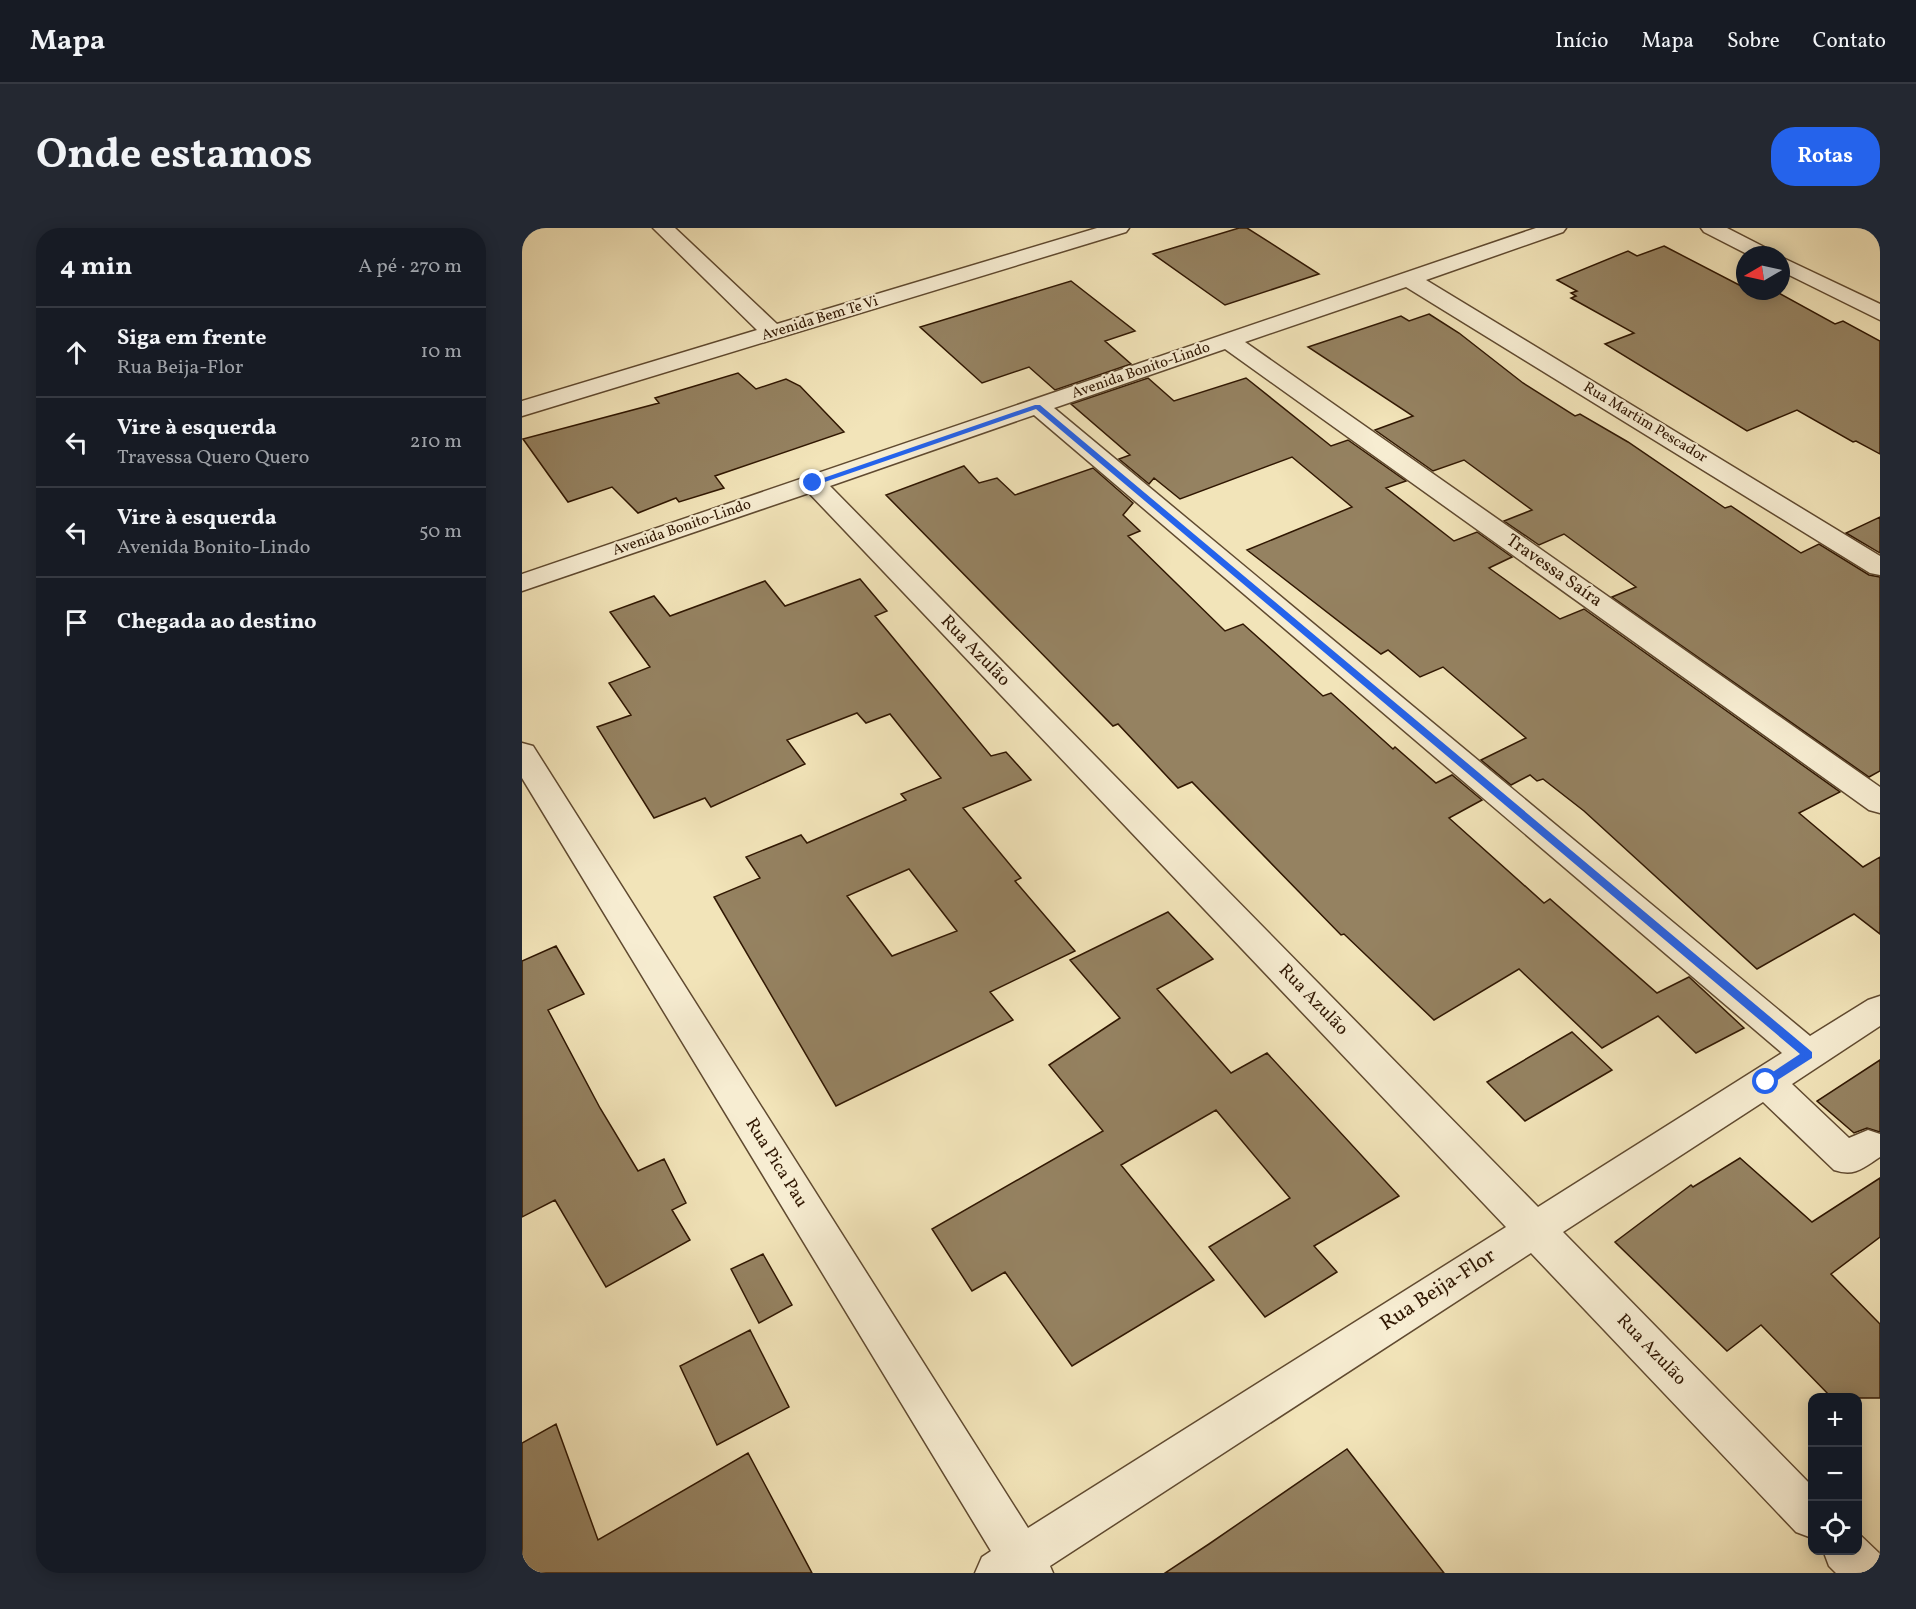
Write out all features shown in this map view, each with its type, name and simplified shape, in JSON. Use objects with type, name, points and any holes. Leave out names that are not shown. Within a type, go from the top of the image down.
[{"type":"street","points":[[663,228],[773,333]]},
{"type":"street","name":"Avenida Bem Te Vi","points":[[522,409],[773,333],[1072,234],[1119,228]]},
{"type":"street","name":"Avenida Bonito-Lindo","points":[[522,583],[1556,228]]},
{"type":"street","points":[[1711,228],[1747,246]]},
{"type":"street","points":[[1790,268],[1880,313]]},
{"type":"street","name":"Rua Martim Pescador","points":[[1409,279],[1880,567]]},
{"type":"street","name":"Travessa Saíra","points":[[1228,341],[1880,802]]},
{"type":"street","points":[[1037,406],[1808,1055]]},
{"type":"street","name":"Rua Azulão","points":[[813,483],[1808,1513]]},
{"type":"street","name":"Rua Pica Pau","points":[[522,753],[1016,1568]]},
{"type":"street","name":"Rua Beija-Flor","points":[[1016,1568],[1534,1229],[1880,1009]]},
{"type":"street","points":[[1766,1082],[1846,1159],[1868,1145]]},
{"type":"street","points":[[1849,1555],[1867,1573]]},
{"type":"building","points":[[1239,228],[1247,228],[1319,274],[1225,305],[1153,254]]},
{"type":"building","points":[[1664,246],[1736,283],[1736,300],[1790,299],[1835,324],[1843,321],[1880,341],[1880,454],[1856,441],[1853,442],[1797,410],[1747,431],[1605,344],[1634,333],[1571,298],[1576,296],[1571,293],[1577,291],[1557,280],[1628,251],[1637,256]]},
{"type":"building","points":[[1071,281],[1135,331],[1105,341],[1131,364],[1055,390],[1029,367],[982,383],[920,327]]},
{"type":"building","points":[[1429,314],[1459,333],[1523,383],[1575,416],[1580,414],[1628,442],[1725,508],[1731,506],[1801,553],[1819,544],[1869,575],[1880,577],[1880,771],[1869,777],[1612,597],[1636,587],[1564,534],[1539,545],[1504,521],[1532,510],[1464,460],[1433,471],[1375,430],[1413,416],[1308,347],[1401,316],[1409,321]]},
{"type":"building","points":[[738,373],[756,389],[786,379],[800,386],[844,432],[715,476],[724,488],[679,502],[676,498],[638,513],[612,487],[568,502],[523,439],[659,403],[655,398]]},
{"type":"building","points":[[1148,378],[1174,401],[1246,378],[1331,446],[1348,440],[1406,481],[1386,488],[1454,541],[1477,532],[1512,557],[1489,568],[1560,619],[1584,609],[1840,792],[1799,813],[1863,867],[1880,857],[1880,934],[1854,914],[1757,969],[1584,811],[1543,779],[1537,781],[1530,775],[1511,785],[1481,760],[1526,738],[1443,667],[1420,677],[1388,650],[1381,654],[1247,550],[1352,507],[1292,457],[1180,499],[1154,478],[1149,484],[1119,459],[1130,455],[1071,404]]},
{"type":"building","points":[[964,466],[979,483],[997,478],[1015,495],[1093,468],[1133,503],[1123,515],[1140,531],[1128,536],[1225,631],[1243,624],[1323,696],[1331,693],[1393,749],[1395,747],[1436,783],[1452,775],[1482,800],[1449,818],[1544,903],[1550,899],[1657,993],[1689,977],[1744,1028],[1696,1053],[1658,1016],[1602,1048],[1519,969],[1434,1020],[1344,934],[1341,935],[1192,782],[1178,788],[1118,724],[1113,726],[886,495]]},
{"type":"building","points":[[1880,517],[1880,553],[1846,533]]},
{"type":"building","points":[[860,579],[887,611],[875,616],[991,756],[1006,752],[1031,780],[963,808],[1021,878],[1015,881],[1075,951],[990,992],[1013,1020],[836,1106],[714,897],[760,878],[746,857],[801,835],[807,843],[906,800],[901,794],[941,778],[890,714],[866,723],[857,713],[787,740],[805,764],[711,807],[705,798],[654,818],[597,727],[631,715],[609,683],[650,667],[610,612],[654,596],[670,616],[765,581],[785,606]],"holes":[[[909,869],[957,931],[892,956],[847,896]]]},
{"type":"building","points":[[1168,912],[1213,959],[1157,989],[1231,1073],[1267,1053],[1399,1196],[1314,1246],[1337,1272],[1265,1317],[1209,1247],[1290,1198],[1216,1110],[1121,1165],[1214,1280],[1072,1366],[1005,1272],[972,1291],[932,1229],[1103,1131],[1049,1065],[1120,1018],[1070,960]]},
{"type":"building","points":[[556,946],[584,994],[548,1010],[600,1108],[638,1171],[664,1159],[686,1203],[672,1210],[690,1240],[606,1287],[555,1200],[522,1217],[522,961]]},
{"type":"building","points":[[1572,1032],[1612,1070],[1525,1121],[1487,1082]]},
{"type":"building","points":[[1880,1060],[1880,1132],[1867,1128],[1854,1133],[1817,1101]]},
{"type":"building","points":[[1740,1158],[1812,1222],[1880,1178],[1880,1237],[1831,1274],[1880,1324],[1880,1398],[1862,1398],[1862,1393],[1827,1393],[1761,1325],[1727,1351],[1615,1242],[1691,1185],[1693,1187]]},
{"type":"building","points":[[763,1254],[792,1305],[759,1323],[731,1269]]},
{"type":"building","points":[[750,1330],[789,1407],[717,1445],[680,1366]]},
{"type":"building","points":[[556,1424],[598,1540],[748,1453],[812,1573],[522,1573],[522,1443]]},
{"type":"building","points":[[1347,1449],[1444,1573],[1165,1573],[1209,1544]]},
{"type":"route","points":[[813,483],[1037,406],[1808,1055],[1766,1082]]}]
